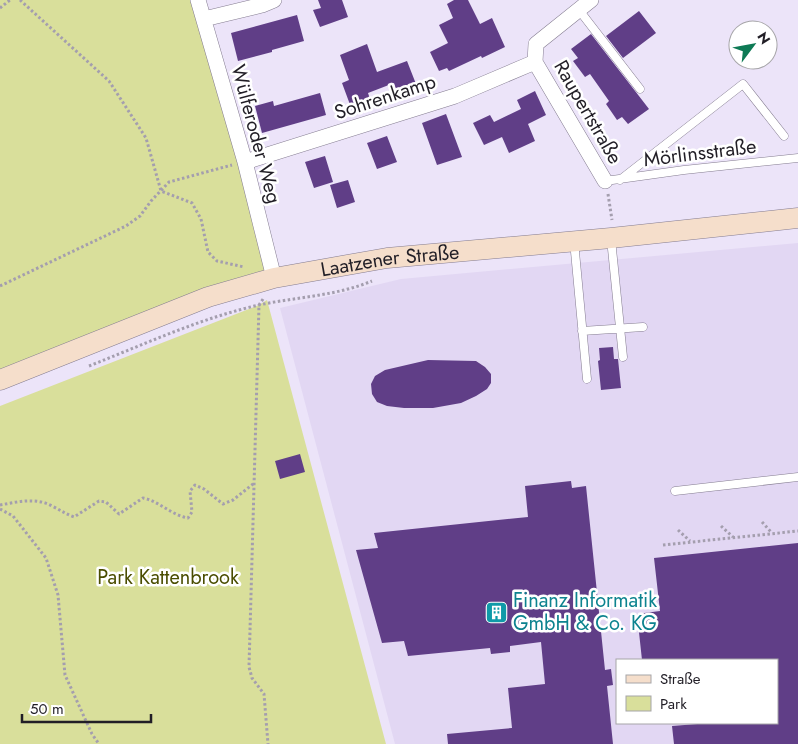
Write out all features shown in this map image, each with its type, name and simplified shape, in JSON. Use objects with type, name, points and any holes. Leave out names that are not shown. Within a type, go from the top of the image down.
[{"type":"main road","name":"Laatzener Straße","points":[[0,380],[208,298],[274,278],[387,258],[574,242],[798,218]]},
{"type":"street","name":"Wülferoder Weg","points":[[198,0],[245,162],[274,278]]},
{"type":"street","points":[[204,19],[262,5],[274,0]]},
{"type":"street","name":"Raupertstraße","points":[[591,0],[536,44],[535,62],[613,180]]},
{"type":"street","name":"Sohrenkamp","points":[[245,162],[455,96],[535,62]]},
{"type":"lane","points":[[579,10],[640,89]]},
{"type":"lane","points":[[613,180],[743,84],[784,136]]},
{"type":"lane","name":"Mörlinsstraße","points":[[613,180],[684,170],[798,158]]},
{"type":"lane","points":[[613,238],[623,357]]},
{"type":"lane","points":[[574,242],[587,379]]},
{"type":"lane","points":[[582,331],[643,327]]},
{"type":"lane","points":[[675,491],[798,477]]},
{"type":"path","points":[[0,8],[10,0]]},
{"type":"path","points":[[20,0],[109,81],[146,138],[161,191]]},
{"type":"path","points":[[0,286],[126,226],[140,216],[169,182],[222,167]]},
{"type":"path","points":[[613,180],[613,238]]},
{"type":"path","points":[[161,191],[192,203],[201,219],[208,252],[217,261],[241,266],[274,278],[259,305],[249,667],[252,678],[264,694],[268,744]]},
{"type":"path","points":[[80,370],[196,324],[259,305],[356,287],[387,274],[387,258]]},
{"type":"path","points":[[0,505],[35,501],[50,505],[74,517],[99,501],[106,502],[119,514],[143,498],[152,500],[180,516],[188,518],[192,512],[190,491],[196,485],[223,504],[233,500],[254,484]]},
{"type":"path","points":[[0,509],[13,516],[46,558],[58,595],[65,674],[92,734],[99,744]]},
{"type":"path","points":[[762,522],[773,534]]},
{"type":"path","points":[[721,526],[734,538]]},
{"type":"path","points":[[678,530],[691,542]]},
{"type":"path","points":[[663,545],[798,531]]},
{"type":"shaded area","points":[[798,243],[798,744],[395,744],[280,308],[401,279]]},
{"type":"green space","points":[[0,0],[196,0],[274,278],[0,380]]},
{"type":"green space","name":"Park Kattenbrook","points":[[267,300],[386,744],[0,744],[0,406],[259,305]]},
{"type":"building","points":[[318,0],[342,0],[348,17],[320,27],[313,10],[321,8]]},
{"type":"building","points":[[454,0],[468,0],[480,24],[492,18],[505,47],[449,71],[447,68],[439,71],[430,52],[448,43],[439,25],[453,18],[447,4]]},
{"type":"building","points":[[639,11],[656,33],[623,58],[606,36]]},
{"type":"building","points":[[297,15],[304,41],[238,61],[231,33]]},
{"type":"building","points":[[591,34],[649,109],[628,124],[622,117],[617,120],[606,104],[609,101],[590,74],[585,77],[573,61],[578,58],[571,49]]},
{"type":"building","points":[[367,44],[377,72],[407,61],[416,84],[397,92],[394,83],[368,93],[371,102],[352,110],[342,83],[349,80],[340,55]]},
{"type":"building","points":[[535,91],[546,115],[528,124],[535,141],[509,153],[502,137],[484,145],[473,123],[490,115],[494,122],[521,109],[517,100]]},
{"type":"building","points":[[320,93],[326,115],[262,133],[255,106],[273,101],[274,106]]},
{"type":"building","points":[[446,114],[462,157],[437,165],[422,123]]},
{"type":"building","points":[[387,136],[397,162],[377,169],[367,143]]},
{"type":"building","points":[[325,156],[333,182],[314,188],[305,162]]},
{"type":"building","points":[[348,180],[355,202],[337,208],[330,185]]},
{"type":"building","points":[[613,347],[614,359],[618,359],[621,388],[601,390],[598,361],[600,360],[599,348]]},
{"type":"building","points":[[428,360],[476,361],[491,374],[491,383],[487,389],[461,403],[433,408],[404,408],[387,406],[377,402],[372,394],[371,384],[375,376],[385,370]]},
{"type":"building","points":[[300,454],[305,472],[280,479],[275,461]]},
{"type":"building","name":"Finanz Informatik GmbH & Co. KG","points":[[571,481],[572,488],[586,486],[605,670],[611,669],[613,685],[607,686],[613,744],[448,744],[447,734],[512,728],[508,688],[545,684],[541,642],[510,646],[510,652],[491,654],[490,648],[408,656],[404,641],[382,643],[356,550],[378,548],[374,533],[528,517],[525,486]]},
{"type":"building","name":"Finanz Informatik GmbH & Co. KG","points":[[798,543],[798,744],[674,744],[672,726],[697,724],[778,724],[778,659],[642,659],[637,614],[660,611],[654,558]]},
{"type":"place","name":"Finanz Informatik GmbH & Co. KG","points":[[497,612]]}]
